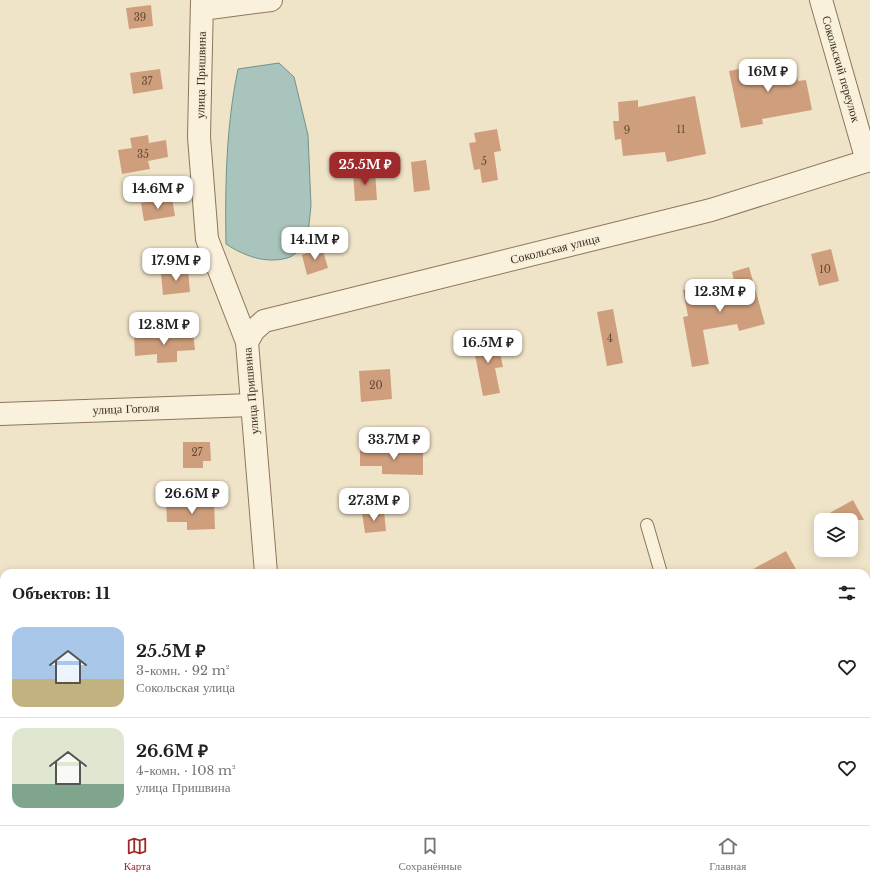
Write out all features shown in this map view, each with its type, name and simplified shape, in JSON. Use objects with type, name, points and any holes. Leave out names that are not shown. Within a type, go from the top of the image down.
[{"type":"street","points":[[202,4],[271,0]]},
{"type":"street","name":"Сокольский переулок","points":[[820,0],[869,161]]},
{"type":"street","name":"улица Пришвина","points":[[202,4],[199,137],[207,239],[247,342],[266,569]]},
{"type":"street","name":"Сокольская улица","points":[[247,342],[254,330],[264,321],[711,210],[869,161]]},
{"type":"street","name":"улица Гоголя","points":[[0,414],[252,405]]},
{"type":"lane","points":[[647,525],[660,569]]},
{"type":"water","points":[[279,63],[294,77],[308,135],[311,206],[307,242],[298,252],[290,257],[279,260],[271,260],[255,258],[226,244],[226,178],[231,113],[238,69]]},
{"type":"building","points":[[151,5],[153,26],[129,29],[126,8]]},
{"type":"building","points":[[795,62],[798,81],[806,80],[812,110],[762,119],[763,124],[741,128],[729,71],[758,65],[759,69]]},
{"type":"building","points":[[160,69],[163,89],[133,94],[130,73]]},
{"type":"building","points":[[695,96],[706,154],[667,162],[665,152],[623,156],[621,139],[615,140],[613,121],[619,121],[618,102],[638,100],[638,107]]},
{"type":"building","points":[[497,129],[501,151],[494,152],[498,180],[482,183],[480,169],[474,170],[469,143],[476,142],[474,133]]},
{"type":"building","points":[[148,135],[149,143],[166,140],[168,157],[148,161],[150,169],[122,174],[118,150],[132,148],[130,138]]},
{"type":"building","points":[[426,160],[430,190],[414,192],[411,162]]},
{"type":"building","points":[[375,171],[377,200],[355,201],[353,172]]},
{"type":"building","points":[[172,198],[175,216],[144,221],[141,203]]},
{"type":"building","points":[[322,247],[328,268],[307,275],[302,255]]},
{"type":"building","points":[[831,249],[839,281],[819,286],[811,254]]},
{"type":"building","points":[[749,267],[765,324],[739,331],[737,324],[703,330],[709,364],[692,367],[683,317],[688,316],[683,290],[699,287],[701,298],[737,292],[732,272]]},
{"type":"building","points":[[188,270],[190,292],[163,295],[161,273]]},
{"type":"building","points":[[613,309],[623,363],[607,366],[597,312]]},
{"type":"building","points":[[193,332],[195,350],[177,351],[177,362],[157,363],[157,354],[135,356],[134,336]]},
{"type":"building","points":[[490,335],[491,340],[497,339],[503,367],[495,368],[500,393],[483,396],[472,339]]},
{"type":"building","points":[[390,369],[392,399],[361,402],[359,371]]},
{"type":"building","points":[[183,442],[210,442],[211,461],[203,461],[203,468],[183,468]]},
{"type":"building","points":[[360,448],[423,450],[423,475],[382,474],[382,466],[360,466]]},
{"type":"building","points":[[853,500],[864,520],[858,520],[858,513],[830,513]]},
{"type":"building","points":[[214,502],[215,529],[187,530],[187,522],[167,522],[166,503]]},
{"type":"building","points":[[384,511],[386,531],[365,533],[362,513]]},
{"type":"building","points":[[786,551],[796,569],[753,569]]}]
